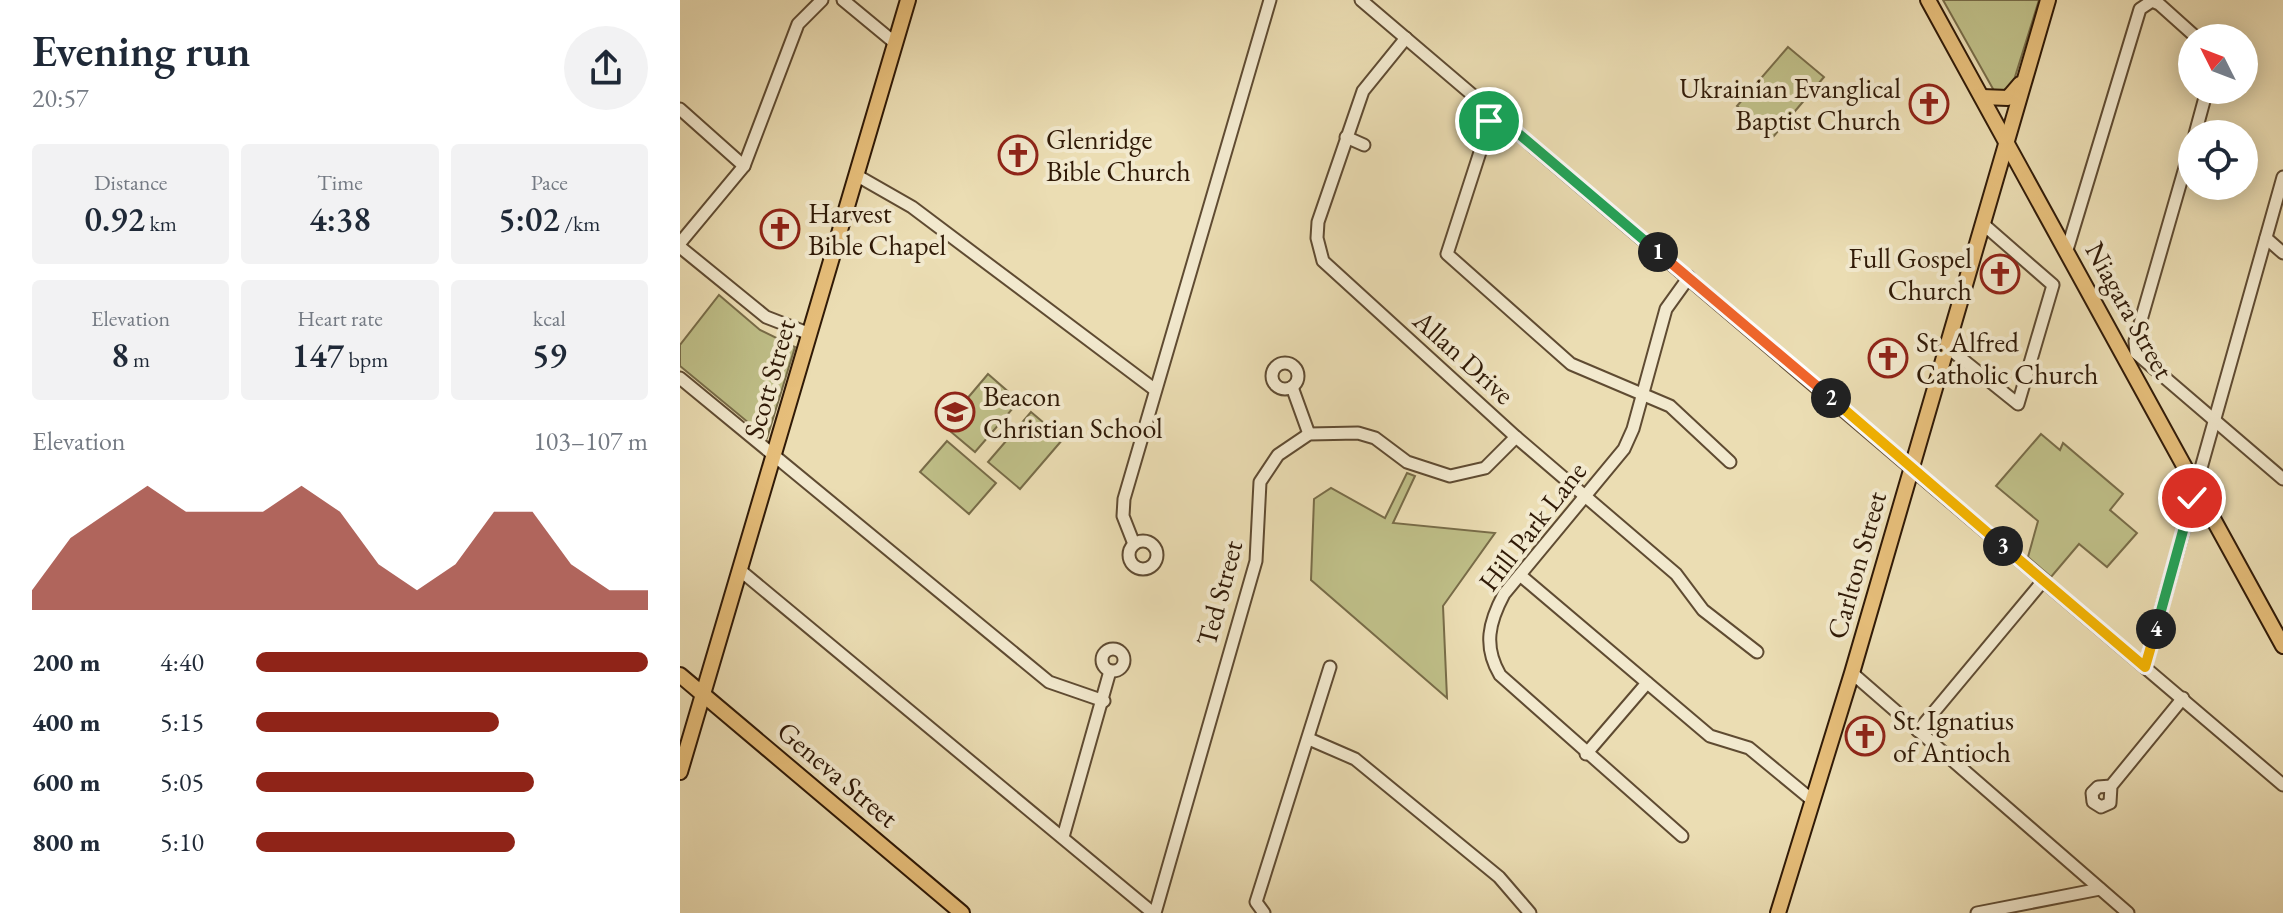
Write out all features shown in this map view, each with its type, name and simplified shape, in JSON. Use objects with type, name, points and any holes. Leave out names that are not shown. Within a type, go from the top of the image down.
[{"type":"main road","name":"Scott Street","points":[[680,772],[908,0]]},
{"type":"main road","name":"Niagara Street","points":[[1928,0],[2283,646]]},
{"type":"main road","name":"Carlton Street","points":[[1778,913],[1852,673],[2048,0]]},
{"type":"main road","points":[[1982,97],[2008,98],[2023,80]]},
{"type":"main road","points":[[1993,192],[2008,177],[2036,194]]},
{"type":"main road","name":"Geneva Street","points":[[680,675],[962,913]]},
{"type":"street","points":[[810,334],[766,317],[680,245],[744,166],[798,24],[822,0]]},
{"type":"street","points":[[843,0],[895,43]]},
{"type":"street","points":[[1134,544],[1123,516],[1124,499],[1270,0]]},
{"type":"street","points":[[1361,0],[2283,785]]},
{"type":"street","points":[[2067,250],[2140,9],[2152,1],[2181,24]]},
{"type":"street","name":"Allan Drive","points":[[1406,38],[1363,91],[1318,222],[1317,238],[1323,261],[1516,437],[1676,574],[1703,610],[1757,652]]},
{"type":"street","points":[[680,109],[744,166]]},
{"type":"street","points":[[1493,112],[1447,254],[1571,364],[1670,406],[1730,462]]},
{"type":"street","points":[[1346,137],[1364,145]]},
{"type":"street","points":[[856,175],[912,207],[1154,389]]},
{"type":"street","points":[[2145,667],[2283,177]]},
{"type":"street","points":[[2178,192],[2135,341],[2136,353],[2283,479]]},
{"type":"street","points":[[1947,347],[2018,404],[2053,285],[1983,224]]},
{"type":"street","points":[[2266,238],[2283,253]]},
{"type":"street","name":"Hill Park Lane","points":[[1682,836],[1500,675],[1489,649],[1491,619],[1504,594],[1624,449],[1666,309],[1689,277]]},
{"type":"street","points":[[680,395],[684,381],[1049,682],[1104,701]]},
{"type":"street","points":[[1292,387],[1309,434],[1358,433],[1375,438],[1407,462],[1450,476],[1485,468],[1516,437]]},
{"type":"street","name":"Ted Street","points":[[1154,913],[1256,561],[1260,482],[1278,455],[1309,434]]},
{"type":"street","points":[[741,571],[1154,913]]},
{"type":"street","points":[[1520,575],[1710,736],[1749,748],[1812,800]]},
{"type":"street","points":[[1918,731],[2043,581]]},
{"type":"street","points":[[1264,913],[1256,902],[1330,667]]},
{"type":"street","points":[[1063,837],[1110,671]]},
{"type":"street","points":[[1852,673],[2128,913]]},
{"type":"street","points":[[1586,754],[1647,683]]},
{"type":"street","points":[[2111,786],[2183,698]]},
{"type":"street","points":[[1309,739],[1355,759],[1499,877],[1530,913]]},
{"type":"street","points":[[1977,913],[2100,889]]},
{"type":"green space","points":[[1943,0],[2039,0],[2009,96],[1997,96]]},
{"type":"green space","points":[[1788,47],[1824,77],[1773,137],[1737,106]]},
{"type":"green space","points":[[719,295],[760,330],[795,347],[767,438],[680,366],[680,345]]},
{"type":"green space","points":[[988,374],[1019,401],[975,452],[944,426]]},
{"type":"green space","points":[[1031,412],[1063,439],[1020,489],[988,462]]},
{"type":"green space","points":[[2041,434],[2060,450],[2063,443],[2123,494],[2110,510],[2137,533],[2107,567],[2079,544],[2051,577],[2028,557],[2038,521],[1996,486]]},
{"type":"green space","points":[[947,441],[996,483],[969,514],[920,472]]},
{"type":"green space","points":[[1407,473],[1415,476],[1393,523],[1495,533],[1443,606],[1447,698],[1311,580],[1314,499],[1331,488],[1385,518]]},
{"type":"place","name":"Ukrainian Evanglical Baptist Church","points":[[1929,104]]},
{"type":"place","name":"Glenridge Bible Church","points":[[1018,155]]},
{"type":"place","name":"Harvest Bible Chapel","points":[[780,229]]},
{"type":"place","name":"Full Gospel Church","points":[[2000,274]]},
{"type":"place","name":"St. Alfred Catholic Church","points":[[1888,358]]},
{"type":"place","name":"Beacon Christian School","points":[[955,412]]},
{"type":"place","name":"St. Ignatius of Antioch","points":[[1865,736]]},
{"type":"route","points":[[1489,121],[1493,112],[2145,667],[2192,498]]}]
